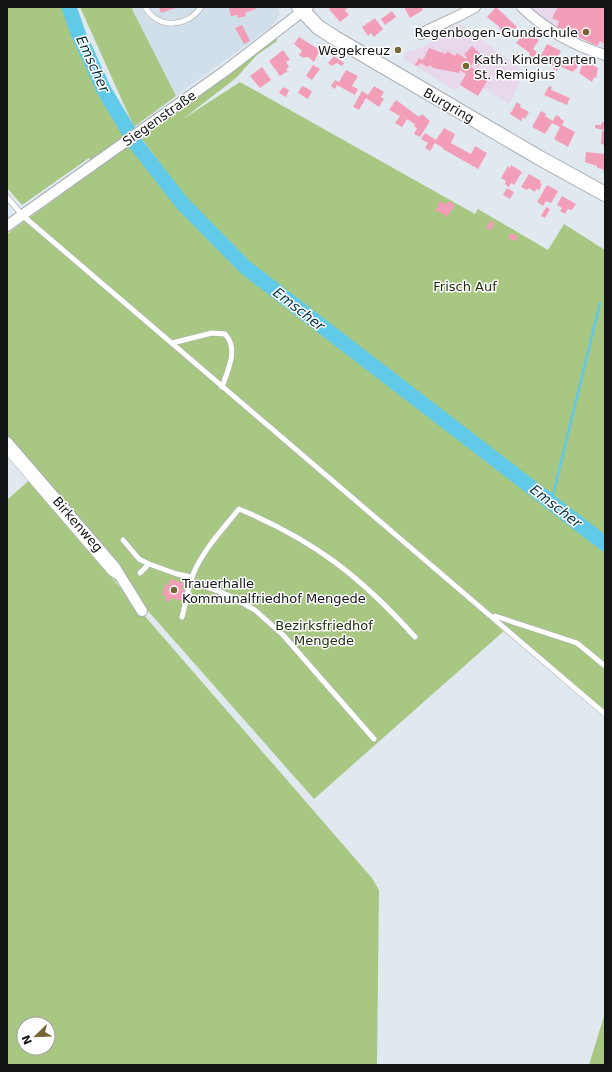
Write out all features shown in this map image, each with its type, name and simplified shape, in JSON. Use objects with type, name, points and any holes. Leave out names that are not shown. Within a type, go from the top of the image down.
[{"type":"main road","name":"Burgring","points":[[303,9],[318,27],[335,38],[538,157],[605,194]]},
{"type":"street","points":[[421,34],[437,25],[458,18],[475,7]]},
{"type":"street","points":[[522,7],[538,22],[553,32],[605,55]]},
{"type":"street","name":"Siegenstraße","points":[[7,226],[278,32],[303,9]]},
{"type":"street","name":"Birkenweg","points":[[7,442],[114,566],[142,611]]},
{"type":"lane","points":[[145,7],[160,22],[169,25],[193,16],[201,7]]},
{"type":"lane","points":[[7,197],[22,215],[605,714]]},
{"type":"lane","points":[[172,343],[212,333],[225,334],[231,340],[233,348],[222,387]]},
{"type":"lane","points":[[7,452],[111,573],[123,580]]},
{"type":"lane","points":[[182,617],[192,579],[207,550],[239,509],[272,522],[325,553],[359,580],[415,637]]},
{"type":"lane","points":[[123,540],[139,559],[192,579],[255,610],[283,634],[374,739]]},
{"type":"lane","points":[[140,573],[149,564]]},
{"type":"lane","points":[[492,616],[577,643],[605,666]]},
{"type":"shaded area","points":[[131,7],[278,7],[280,15],[271,27],[176,96]]},
{"type":"shaded area","name":"Regenbogen-Gundschule","points":[[529,7],[605,7],[605,49],[557,27],[543,19]]},
{"type":"shaded area","name":"Kath. Kindergarten St. Remigius","points":[[458,24],[462,25],[525,72],[509,104],[483,88],[478,96],[460,85],[456,91],[405,60],[403,54],[425,46],[442,31]]},
{"type":"green space","points":[[7,7],[69,7],[94,71],[127,130],[146,158],[167,184],[213,235],[142,139],[152,129],[277,38],[277,41],[257,55],[236,78],[183,119],[240,82],[475,214],[478,209],[548,250],[564,224],[605,250],[605,715],[504,631],[314,799],[149,612],[111,577],[372,878],[379,890],[377,1065],[7,1065],[7,500],[35,475],[7,442],[7,234],[97,169],[89,158],[22,205],[7,188]]},
{"type":"green space","points":[[80,7],[131,7],[176,96],[134,127]]},
{"type":"green space","points":[[605,1013],[605,1065],[589,1065]]},
{"type":"building","points":[[159,7],[178,7],[161,13]]},
{"type":"building","points":[[229,7],[256,7],[256,9],[245,13],[246,16],[238,18],[238,15],[231,16]]},
{"type":"building","points":[[332,7],[349,7],[345,10],[349,15],[340,22],[329,9]]},
{"type":"building","points":[[404,7],[421,7],[423,10],[410,18]]},
{"type":"building","points":[[496,7],[517,27],[507,39],[499,32],[501,30],[498,26],[487,17]]},
{"type":"building","name":"Regenbogen-Gundschule","points":[[558,7],[605,7],[605,44],[600,41],[597,46],[557,27],[559,21],[552,18]]},
{"type":"building","points":[[392,11],[396,17],[385,25],[381,19]]},
{"type":"building","points":[[375,18],[383,29],[374,37],[371,33],[368,36],[362,27]]},
{"type":"building","points":[[242,25],[250,41],[244,44],[235,28]]},
{"type":"building","points":[[526,31],[539,40],[533,49],[537,52],[533,58],[529,55],[530,53],[516,43]]},
{"type":"building","points":[[299,37],[320,50],[314,62],[308,57],[304,58],[299,55],[302,51],[294,44]]},
{"type":"building","points":[[547,44],[561,51],[553,66],[540,57]]},
{"type":"building","points":[[472,46],[485,58],[477,67],[473,63],[471,67],[489,78],[478,96],[460,85],[466,74],[460,70],[459,73],[433,68],[430,65],[428,67],[420,63],[418,66],[415,65],[419,58],[422,60],[424,58],[429,48],[446,54],[447,51],[455,56],[457,53],[466,59],[467,57],[464,55]]},
{"type":"building","points":[[283,50],[290,60],[286,62],[289,67],[286,69],[288,71],[280,76],[269,61]]},
{"type":"building","points":[[334,56],[344,63],[342,66],[337,63],[332,66],[328,63]]},
{"type":"building","points":[[568,56],[579,61],[576,70],[575,69],[573,72],[559,66],[557,71],[553,69],[556,62],[560,64],[563,59],[566,60]]},
{"type":"building","points":[[583,63],[593,65],[598,68],[596,78],[594,77],[592,82],[579,73]]},
{"type":"building","points":[[313,65],[320,69],[312,80],[306,76]]},
{"type":"building","points":[[262,67],[271,80],[260,88],[250,76]]},
{"type":"building","points":[[346,70],[358,76],[352,86],[358,89],[355,95],[337,85],[335,89],[331,86],[335,80],[339,82]]},
{"type":"building","points":[[302,86],[312,91],[308,99],[298,93]]},
{"type":"building","points":[[374,86],[384,92],[381,97],[384,99],[379,107],[366,98],[359,110],[353,107],[362,91],[368,95]]},
{"type":"building","points":[[549,86],[552,87],[551,90],[570,98],[567,105],[544,95]]},
{"type":"building","points":[[283,87],[289,90],[286,97],[279,93]]},
{"type":"building","points":[[396,100],[419,117],[422,114],[430,121],[420,137],[414,134],[417,128],[414,126],[415,124],[407,119],[402,127],[395,123],[400,116],[389,110]]},
{"type":"building","points":[[517,102],[521,105],[520,107],[529,112],[525,119],[523,117],[521,121],[510,114]]},
{"type":"building","points":[[541,111],[546,114],[545,116],[553,121],[556,115],[560,117],[564,121],[562,125],[575,132],[568,147],[554,139],[560,127],[552,123],[545,134],[532,127]]},
{"type":"building","points":[[602,122],[605,122],[603,130],[595,128],[595,125],[601,125]]},
{"type":"building","points":[[444,128],[455,134],[451,143],[471,154],[475,146],[487,153],[478,169],[435,143],[430,151],[425,148],[428,143],[421,139],[425,133],[436,140]]},
{"type":"building","points":[[602,131],[605,131],[605,145],[601,144]]},
{"type":"building","points":[[586,152],[605,154],[605,172],[603,169],[597,168],[597,166],[585,162]]},
{"type":"building","points":[[511,165],[522,172],[514,185],[511,183],[509,187],[505,184],[506,181],[501,178],[508,166],[510,168]]},
{"type":"building","points":[[529,174],[541,181],[540,183],[542,184],[539,190],[536,189],[535,192],[529,188],[527,190],[521,187]]},
{"type":"building","points":[[547,185],[558,191],[551,203],[546,201],[543,206],[537,202]]},
{"type":"building","points":[[507,188],[514,192],[510,199],[503,195]]},
{"type":"building","points":[[562,196],[576,204],[572,210],[568,209],[565,214],[560,211],[562,208],[557,205]]},
{"type":"building","points":[[441,201],[446,205],[449,201],[455,205],[447,217],[438,211],[437,213],[435,211]]},
{"type":"building","points":[[546,207],[550,209],[545,218],[541,216]]},
{"type":"building","points":[[490,221],[494,223],[491,230],[486,228]]},
{"type":"building","points":[[511,233],[518,237],[515,241],[508,238]]},
{"type":"building","name":"Trauerhalle Kommunalfriedhof Mengede","points":[[170,579],[184,583],[182,589],[186,591],[183,601],[171,598],[170,602],[165,600],[166,596],[162,595],[165,584],[169,585]]},
{"type":"waterway","name":"Emscher","points":[[69,7],[78,33],[104,90],[136,144],[182,203],[245,267],[605,544]]},
{"type":"waterway","points":[[551,503],[600,303]]},
{"type":"place","name":"Regenbogen-Gundschule","points":[[586,32]]},
{"type":"place","name":"Wegekreuz","points":[[398,50]]},
{"type":"place","name":"Kath. Kindergarten St. Remigius","points":[[466,66]]},
{"type":"place","name":"Trauerhalle Kommunalfriedhof Mengede","points":[[174,590]]},
{"type":"park label","name":"Frisch Auf","points":[[465,286]]},
{"type":"park label","name":"Bezirksfriedhof Mengede","points":[[324,632]]}]
